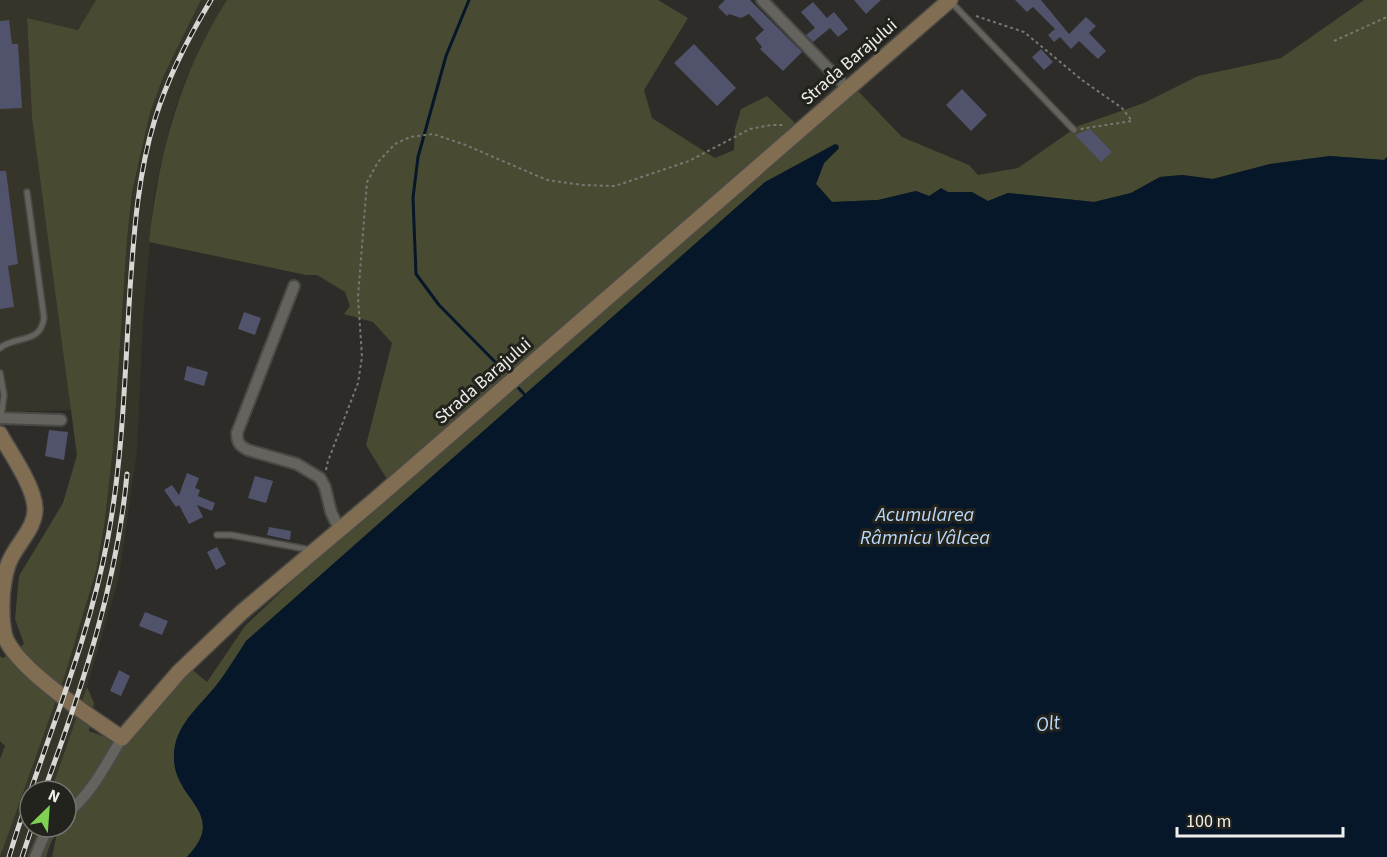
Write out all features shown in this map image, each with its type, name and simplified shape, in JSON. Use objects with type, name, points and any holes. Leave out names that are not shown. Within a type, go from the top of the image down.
[{"type":"street","points":[[762,0],[848,89]]},
{"type":"street","name":"Strada Barajului","points":[[78,803],[95,781],[122,738],[179,672],[242,612],[340,531],[848,89],[953,4]]},
{"type":"street","points":[[294,286],[258,375],[237,433],[237,440],[242,447],[249,450],[297,464],[313,472],[324,482],[331,512],[340,531]]},
{"type":"street","points":[[1,418],[61,420]]},
{"type":"street","points":[[0,434],[26,481],[35,508],[32,522],[14,551],[4,577],[1,612],[5,638],[16,654],[50,686],[87,715],[122,738]]},
{"type":"street","points":[[35,857],[43,839]]},
{"type":"lane","points":[[953,4],[1074,130]]},
{"type":"lane","points":[[0,348],[4,344],[33,336],[43,326],[44,318],[27,192]]},
{"type":"lane","points":[[0,373],[4,395],[1,418]]},
{"type":"lane","points":[[217,536],[231,535],[315,551]]},
{"type":"path","points":[[953,4],[1024,32],[1082,81],[1122,108],[1132,121],[1074,130]]},
{"type":"path","points":[[1334,41],[1387,17]]},
{"type":"path","points":[[324,482],[328,461],[358,383],[362,357],[358,297],[367,182],[378,162],[395,144],[410,137],[433,134],[464,144],[547,180],[582,185],[615,186],[689,161],[750,129],[771,125],[805,126]]},
{"type":"shaded area","points":[[0,0],[96,0],[78,30],[27,18],[32,118],[72,410],[0,412]]},
{"type":"shaded area","points":[[201,0],[227,0],[207,34],[183,85],[171,121],[154,195],[143,322],[137,450],[119,577],[87,687],[55,779],[27,779],[65,675],[96,571],[104,527],[113,449],[132,192],[150,113],[164,75]]},
{"type":"shaded area","points":[[18,805],[18,839],[35,839],[28,857],[1,857]]},
{"type":"green space","points":[[96,0],[201,0],[164,75],[150,113],[132,192],[113,449],[104,527],[96,571],[65,675],[28,779],[18,779],[18,807],[0,857],[0,759],[5,746],[0,741],[0,656],[3,658],[24,644],[15,619],[19,576],[63,503],[77,455],[32,118],[27,18],[78,30]]},
{"type":"green space","points":[[227,0],[658,0],[688,18],[644,90],[652,118],[715,158],[734,150],[735,129],[741,109],[767,96],[795,123],[803,135],[857,90],[902,137],[969,165],[978,175],[1018,168],[1078,126],[1144,103],[1198,76],[1281,58],[1364,0],[1387,0],[1387,157],[1384,160],[1330,156],[1270,164],[1213,179],[1182,175],[1160,177],[1131,193],[1094,202],[1008,193],[988,201],[972,192],[948,192],[929,196],[916,191],[878,200],[832,202],[816,184],[824,163],[839,148],[765,182],[246,641],[218,684],[187,719],[183,788],[200,814],[203,830],[187,857],[52,857],[56,839],[78,839],[78,779],[55,779],[87,687],[94,703],[89,731],[123,744],[189,667],[207,682],[245,626],[308,566],[395,489],[366,445],[392,343],[373,322],[344,314],[350,306],[345,292],[317,275],[306,275],[149,242],[165,147],[184,86],[210,28]]},
{"type":"green space","points":[[35,839],[53,839],[46,857],[28,857]]},
{"type":"water","name":"Acumularea Râmnicu Vâlcea","points":[[835,144],[839,148],[824,163],[816,184],[832,202],[878,200],[916,191],[929,196],[941,188],[948,192],[972,192],[988,201],[1008,193],[1094,202],[1131,193],[1160,177],[1182,175],[1213,179],[1270,164],[1330,156],[1384,160],[1387,157],[1387,857],[187,857],[199,842],[203,829],[202,818],[197,807],[182,786],[177,774],[174,760],[177,737],[188,718],[218,683],[246,641],[765,182]]},
{"type":"building","points":[[725,0],[750,0],[802,52],[783,71],[760,49],[762,47],[755,38],[764,30],[749,14],[741,18],[729,14],[727,16],[718,7]]},
{"type":"building","points":[[854,0],[881,0],[866,14]]},
{"type":"building","points":[[1015,0],[1041,0],[1069,34],[1086,17],[1096,26],[1089,33],[1106,51],[1098,59],[1079,41],[1071,49],[1060,37],[1054,42],[1048,35],[1055,29],[1033,7],[1027,12]]},
{"type":"building","points":[[813,2],[827,18],[834,12],[848,29],[838,37],[830,28],[813,42],[806,35],[815,28],[801,12]]},
{"type":"building","points":[[9,20],[12,44],[18,44],[22,108],[0,109],[0,21]]},
{"type":"building","points":[[694,44],[736,88],[717,106],[674,63]]},
{"type":"building","points":[[1041,49],[1053,62],[1044,70],[1032,57]]},
{"type":"building","points":[[962,89],[987,115],[971,131],[946,105]]},
{"type":"building","points":[[1090,129],[1112,152],[1101,162],[1075,135]]},
{"type":"building","points":[[0,171],[6,171],[18,264],[8,266],[14,307],[0,309]]},
{"type":"building","points":[[244,312],[261,318],[255,335],[238,329]]},
{"type":"building","points":[[187,366],[208,372],[204,386],[184,380]]},
{"type":"building","points":[[49,430],[68,432],[64,460],[45,456]]},
{"type":"building","points":[[187,473],[199,478],[195,488],[200,490],[198,496],[215,503],[212,511],[197,505],[203,517],[189,524],[179,505],[176,507],[164,490],[172,485],[179,495]]},
{"type":"building","points":[[255,476],[273,481],[266,503],[248,498]]},
{"type":"building","points":[[269,527],[291,531],[290,540],[267,535]]},
{"type":"building","points":[[217,547],[226,564],[216,570],[207,552]]},
{"type":"building","points":[[145,612],[168,621],[162,635],[139,626]]},
{"type":"building","points":[[119,670],[130,676],[121,696],[110,691]]},
{"type":"waterway","points":[[469,0],[446,56],[418,157],[413,198],[416,274],[439,305],[502,369]]},
{"type":"waterway","points":[[515,384],[524,394]]},
{"type":"railway","points":[[9,857],[89,618],[108,537],[120,445],[135,224],[144,160],[160,103],[172,73],[211,0]]},
{"type":"railway","points":[[48,779],[96,635],[115,555],[127,474]]},
{"type":"railway","points":[[22,857],[28,839]]},
{"type":"water label","name":"Olt","points":[[1048,724]]}]
